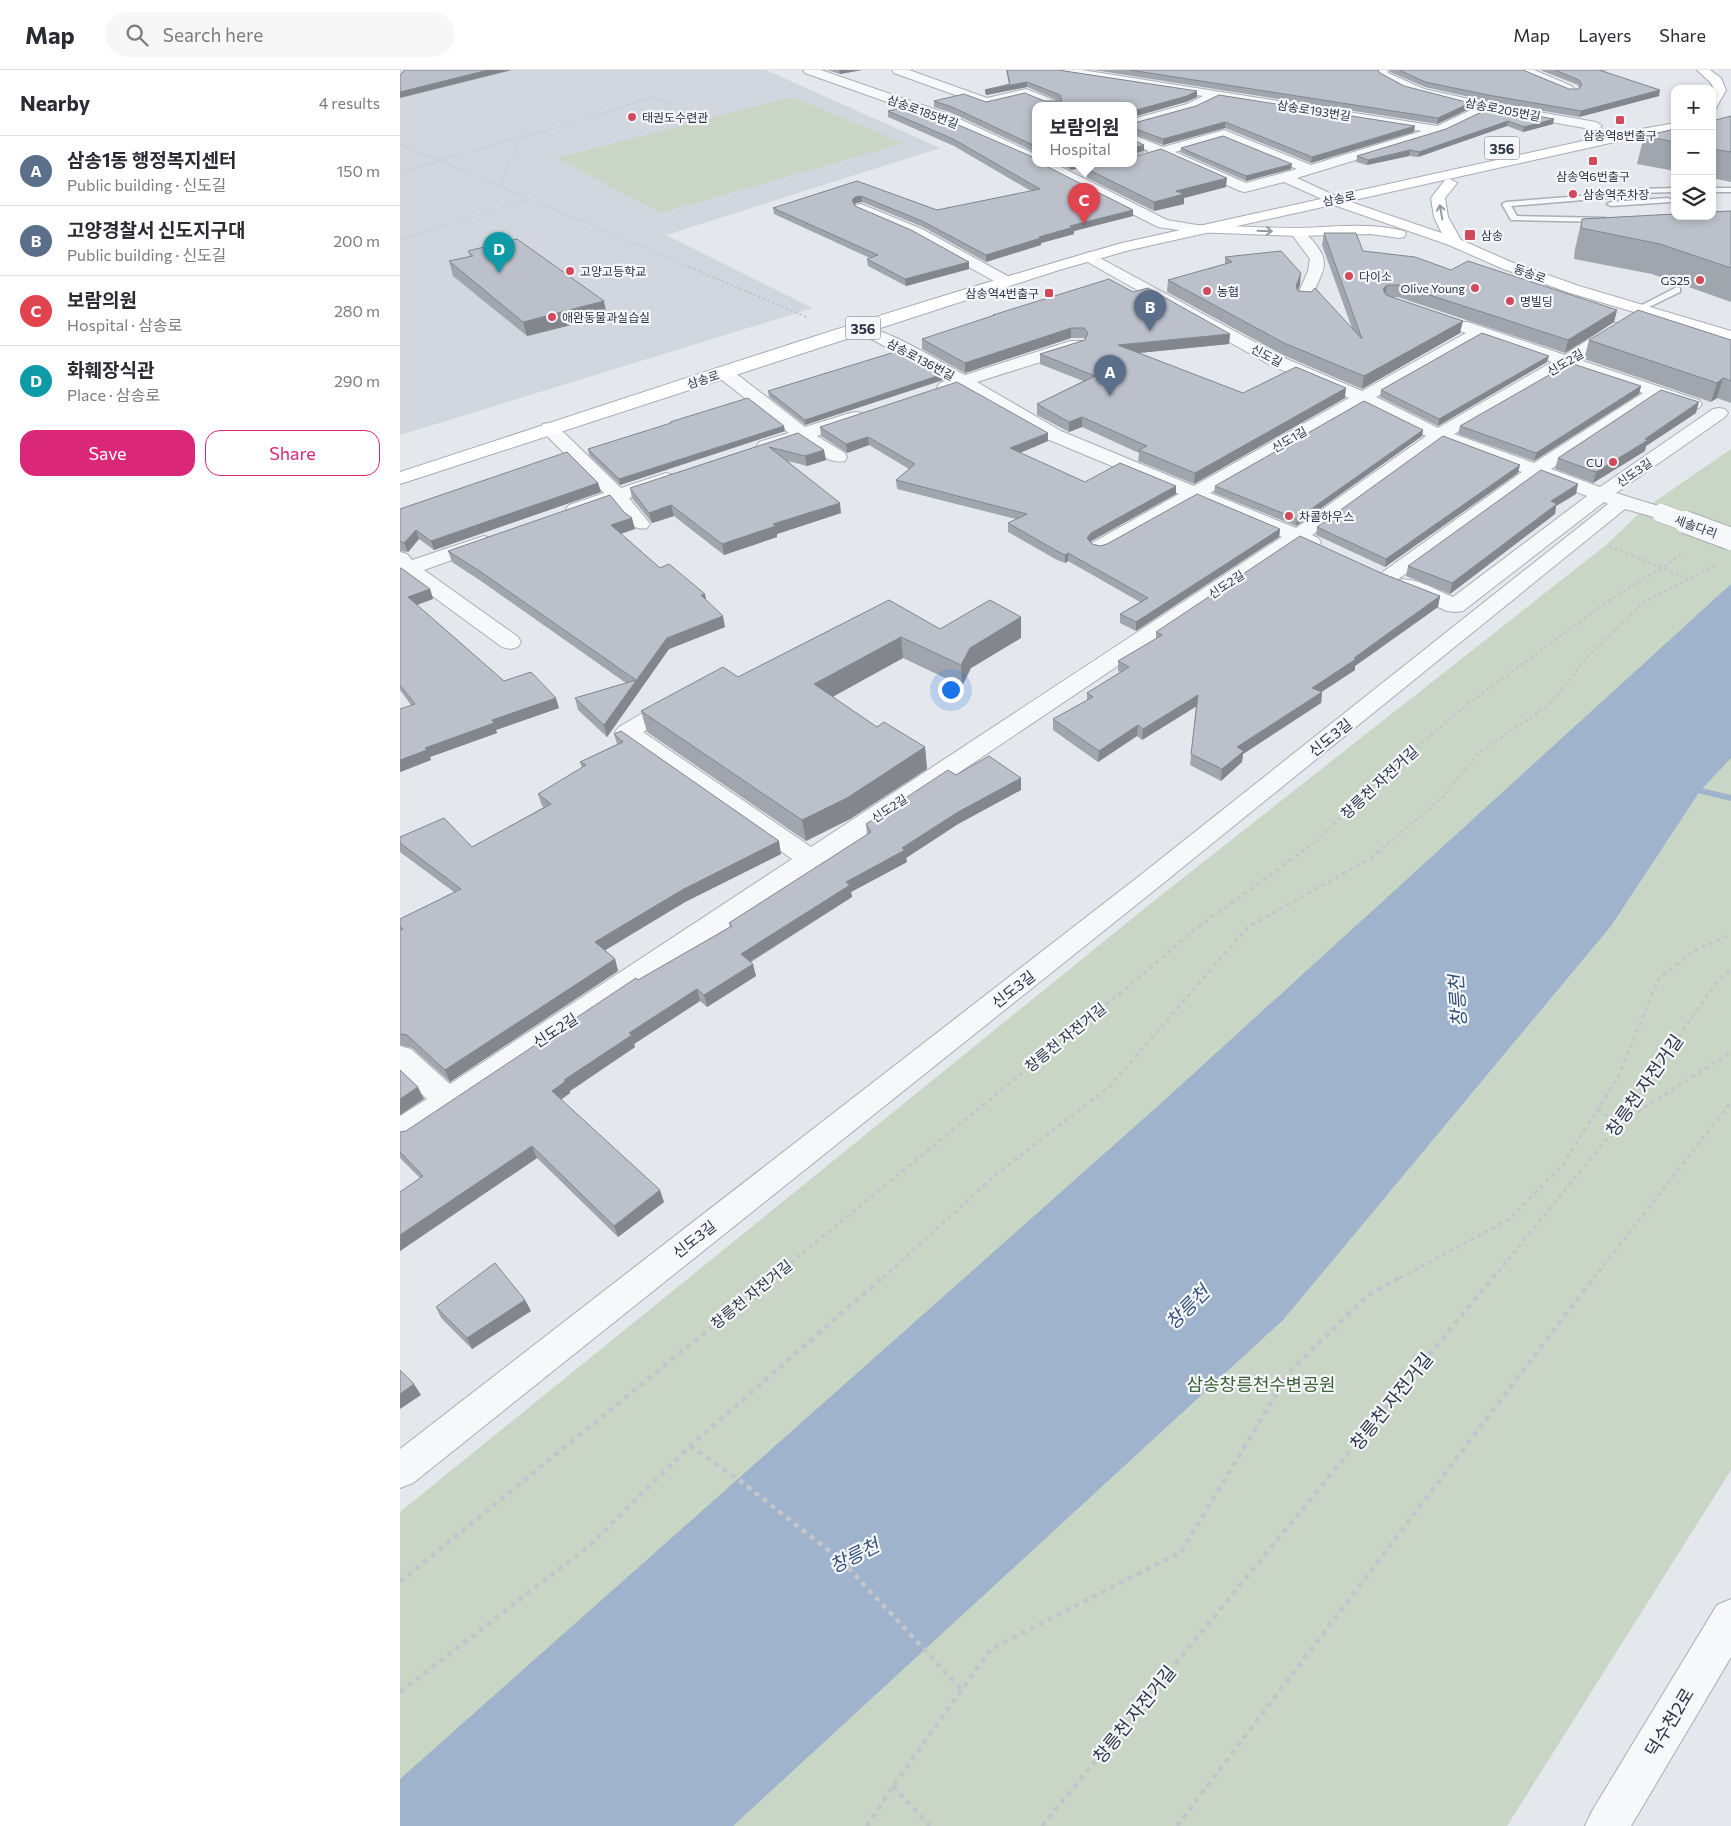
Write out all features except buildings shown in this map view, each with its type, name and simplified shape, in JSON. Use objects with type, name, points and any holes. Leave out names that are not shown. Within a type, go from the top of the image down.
[{"type":"main road","points":[[1703,70],[1717,81],[1720,90],[1716,98]]},
{"type":"main road","points":[[1715,70],[1731,76]]},
{"type":"main road","points":[[1716,105],[1730,103]]},
{"type":"main road","points":[[1569,127],[1614,123]]},
{"type":"main road","name":"삼송로","points":[[400,478],[723,372],[1089,257],[1198,229],[1671,127]]},
{"type":"main road","name":"356","points":[[1333,200],[1450,183],[1671,141]]},
{"type":"main road","name":"356","points":[[1333,200],[1413,170]]},
{"type":"main road","points":[[1450,183],[1438,198],[1441,217],[1454,242]]},
{"type":"main road","name":"동송로","points":[[1333,200],[1454,242],[1514,268],[1573,289],[1731,336]]},
{"type":"main road","points":[[1198,229],[1297,232],[1371,230],[1454,242]]},
{"type":"street","name":"삼송로185번길","points":[[809,70],[946,118],[1032,158]]},
{"type":"street","points":[[898,70],[986,102],[1026,93],[1048,102]]},
{"type":"street","name":"삼송로193번길","points":[[1059,70],[1188,85],[1218,94],[1439,130]]},
{"type":"street","points":[[1524,70],[1573,90]]},
{"type":"street","name":"삼송로205번길","points":[[1382,73],[1406,71]]},
{"type":"street","points":[[828,78],[850,72]]},
{"type":"street","name":"삼송로205번길","points":[[1382,73],[1420,92],[1569,127]]},
{"type":"street","points":[[1137,123],[1191,107],[1218,94],[1229,85]]},
{"type":"street","points":[[1137,141],[1245,188],[1439,130],[1487,107]]},
{"type":"street","points":[[1569,127],[1592,112]]},
{"type":"street","points":[[1137,159],[1230,132],[1309,169]]},
{"type":"street","points":[[1018,151],[1032,148]]},
{"type":"street","points":[[1052,167],[1163,224],[1198,229]]},
{"type":"street","points":[[1071,176],[1088,172]]},
{"type":"street","points":[[1285,177],[1333,200]]},
{"type":"street","points":[[861,208],[917,232],[1007,282]]},
{"type":"street","points":[[1297,232],[1316,255],[1317,269],[1305,292],[1304,299]]},
{"type":"street","name":"신도길","points":[[1089,257],[1276,361],[1360,397],[1439,435],[1611,499],[1661,513]]},
{"type":"street","name":"신도2길","points":[[400,1132],[1298,536],[1439,435],[1567,361],[1630,321],[1640,308]]},
{"type":"street","points":[[1444,320],[1656,392]]},
{"type":"street","name":"삼송로136번길","points":[[856,330],[879,336],[964,381]]},
{"type":"street","name":"신도1길","points":[[1099,547],[1195,494],[1360,397],[1479,332]]},
{"type":"street","points":[[964,381],[1078,344]]},
{"type":"street","points":[[723,372],[802,434],[838,457]]},
{"type":"street","points":[[964,381],[1054,435],[1324,548]]},
{"type":"street","name":"삼송로136번길","points":[[928,393],[964,381]]},
{"type":"street","points":[[1537,470],[1656,392]]},
{"type":"street","name":"신도3길","points":[[1537,470],[1378,574],[1456,606],[1611,499],[1718,413],[1656,392]]},
{"type":"street","points":[[746,452],[874,411]]},
{"type":"street","points":[[549,428],[617,495],[640,524]]},
{"type":"street","points":[[562,514],[682,474]]},
{"type":"street","name":"신도3길","points":[[400,1471],[1147,883],[1580,537],[1611,499]]},
{"type":"street","name":"세솔다리","points":[[1661,513],[1731,539]]},
{"type":"street","points":[[403,566],[499,536]]},
{"type":"street","points":[[403,566],[510,642]]},
{"type":"street","points":[[690,695],[628,732],[812,860]]},
{"type":"street","points":[[401,1057],[448,1100]]},
{"type":"street","name":"덕수천2로","points":[[1607,1826],[1731,1618]]},
{"type":"lane","points":[[1607,219],[1569,216],[1514,218],[1506,204],[1618,195],[1638,191],[1671,190]]},
{"type":"lane","points":[[1716,190],[1731,190]]},
{"type":"lane","points":[[1557,200],[1562,207],[1671,200]]},
{"type":"lane","points":[[1640,308],[1677,290]]},
{"type":"path","points":[[400,172],[652,97],[677,104]]},
{"type":"path","points":[[500,186],[519,140],[582,118]]},
{"type":"path","points":[[400,144],[810,318],[856,330]]},
{"type":"path","points":[[400,236],[404,239],[530,199]]},
{"type":"path","points":[[1580,537],[1606,545],[1687,578]]},
{"type":"path","name":"창릉천 자전거길","points":[[400,1582],[1193,931],[1280,870],[1318,840],[1375,782],[1469,703],[1536,656],[1614,596],[1662,568],[1683,552]]},
{"type":"path","points":[[400,1692],[588,1547],[690,1446],[837,1319],[994,1176],[1109,1087],[1248,927],[1371,858],[1442,797],[1478,753],[1549,705],[1590,656],[1644,602],[1722,561]]},
{"type":"path","points":[[867,1826],[892,1786],[991,1649],[1181,1552],[1291,1370],[1368,1295],[1511,1218],[1563,1164],[1598,1110],[1617,1079],[1659,978],[1694,951],[1731,934]]},
{"type":"path","name":"창릉천 자전거길","points":[[1042,1826],[1619,1124],[1712,988],[1731,968]]},
{"type":"path","points":[[1598,1110],[1619,1124],[1731,1052]]},
{"type":"path","points":[[1177,1826],[1517,1377],[1731,1102]]},
{"type":"path","points":[[690,1446],[738,1479],[842,1561],[962,1690]]},
{"type":"path","points":[[892,1786],[930,1826]]},
{"type":"shaded area","name":"고양고등학교","points":[[400,70],[766,70],[940,148],[666,235],[813,308],[400,435]]},
{"type":"green space","points":[[792,97],[904,143],[661,213],[556,158]]},
{"type":"green space","name":"삼송창릉천수변공원","points":[[1731,449],[1731,1470],[1507,1826],[400,1826],[400,1512],[1150,904],[1606,545],[1644,509]]},
{"type":"water","name":"창릉천","points":[[1731,584],[1731,758],[1700,791],[1611,926],[1283,1320],[733,1826],[400,1826],[400,1779],[1159,1105]]},
{"type":"waterway","points":[[1688,788],[1731,798]]},
{"type":"place","name":"태권도수련관","points":[[632,117]]},
{"type":"place","name":"삼송역8번출구","points":[[1620,120]]},
{"type":"place","name":"삼송역6번출구","points":[[1593,161]]},
{"type":"place","name":"삼송역주차장","points":[[1573,194]]},
{"type":"place","name":"보람의원","points":[[1084,224]]},
{"type":"place","name":"삼송","points":[[1470,235]]},
{"type":"place","name":"고양고등학교","points":[[570,271]]},
{"type":"place","name":"화훼장식관","points":[[499,273]]},
{"type":"place","name":"다이소","points":[[1349,276]]},
{"type":"place","name":"GS25","points":[[1700,280]]},
{"type":"place","name":"Olive Young","points":[[1475,288]]},
{"type":"place","name":"농협","points":[[1207,291]]},
{"type":"place","name":"삼송역4번출구","points":[[1049,293]]},
{"type":"place","name":"명빌딩","points":[[1510,301]]},
{"type":"place","name":"애완동물과실습실","points":[[552,317]]},
{"type":"place","name":"고양경찰서 신도지구대","points":[[1150,331]]},
{"type":"place","name":"삼송1동 행정복지센터","points":[[1110,396]]},
{"type":"place","name":"CU","points":[[1613,462]]},
{"type":"place","name":"차콜하우스","points":[[1289,516]]}]
